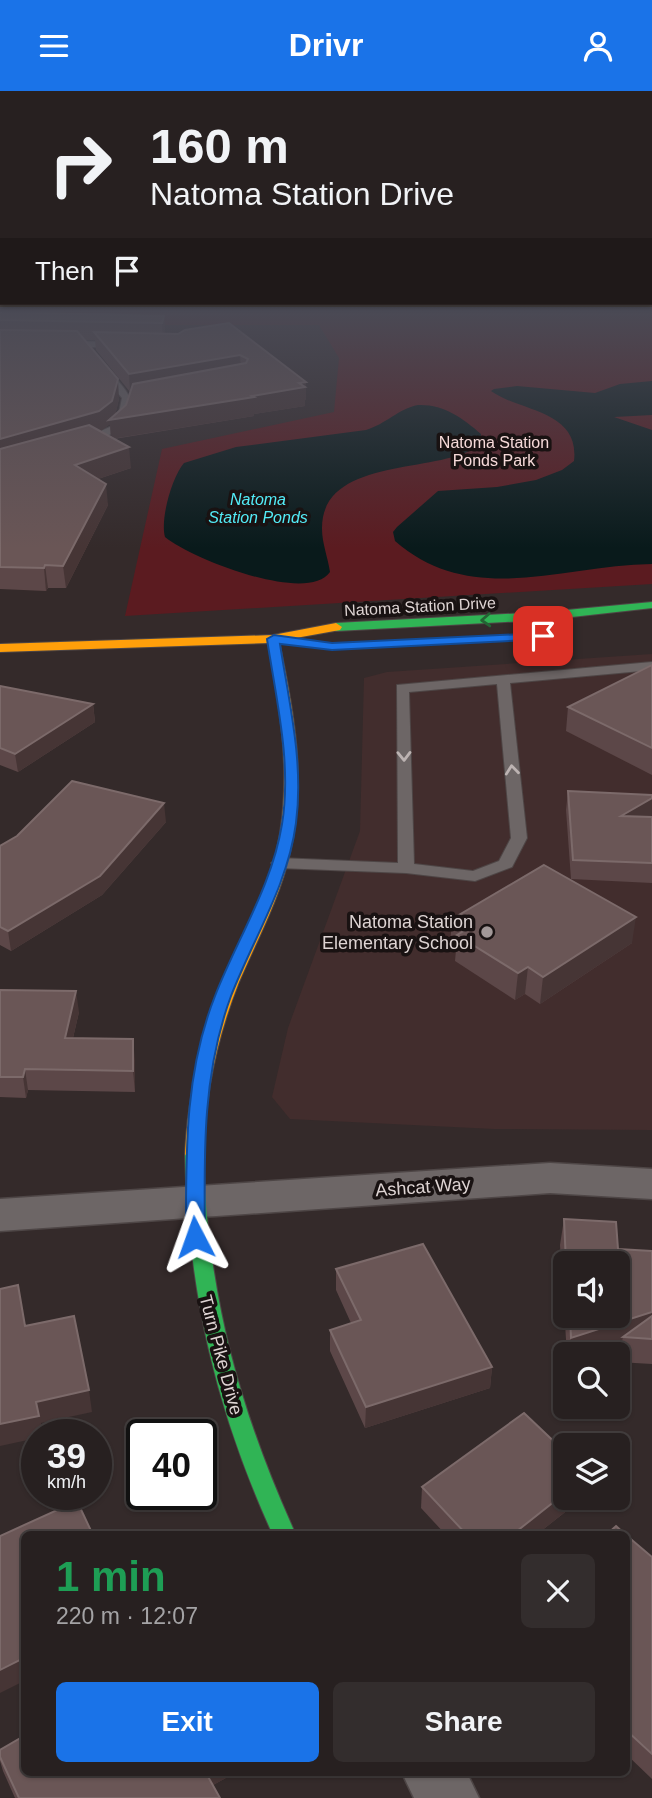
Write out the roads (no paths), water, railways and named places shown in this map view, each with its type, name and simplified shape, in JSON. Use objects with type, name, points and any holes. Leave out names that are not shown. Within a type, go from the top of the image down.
[{"type":"street","name":"Natoma Station Drive","points":[[274,639],[326,628],[545,616],[652,605]]},
{"type":"street","name":"Natoma Station Drive","points":[[0,648],[274,639],[332,646]]},
{"type":"street","name":"Turn Pike Drive","points":[[274,639],[293,775],[289,824],[276,877],[222,997],[209,1045],[195,1121],[193,1204],[206,1303],[233,1409],[283,1531]]},
{"type":"street","name":"Ashcat Way","points":[[0,1215],[550,1178],[652,1184]]},
{"type":"street","points":[[433,1776],[450,1798]]},
{"type":"lane","points":[[76,444],[118,428],[125,416],[127,398],[119,389]]},
{"type":"lane","points":[[127,398],[139,396]]},
{"type":"lane","points":[[406,868],[402,688],[652,666]]},
{"type":"lane","points":[[279,863],[406,868],[475,876],[506,864],[519,838],[503,678]]},
{"type":"water","points":[[497,389],[547,389],[595,393],[607,389],[652,389],[652,415],[614,417],[652,430],[652,564],[519,578],[487,578],[455,573],[424,561],[395,541],[393,532],[397,527],[438,491],[497,487],[536,480],[562,470],[574,461],[573,444],[568,431],[558,422],[491,391]]},
{"type":"water","name":"Natoma Station Ponds","points":[[418,405],[436,407],[460,418],[481,434],[481,443],[465,453],[363,477],[342,488],[327,505],[322,529],[330,572],[317,581],[274,581],[248,575],[198,556],[165,537],[164,520],[168,499],[175,478],[184,463],[236,447],[366,430]]},
{"type":"place","name":"Natoma Station Elementary School","points":[[487,932]]},
{"type":"park label","name":"Natoma Station Ponds Park","points":[[494,451]]}]
